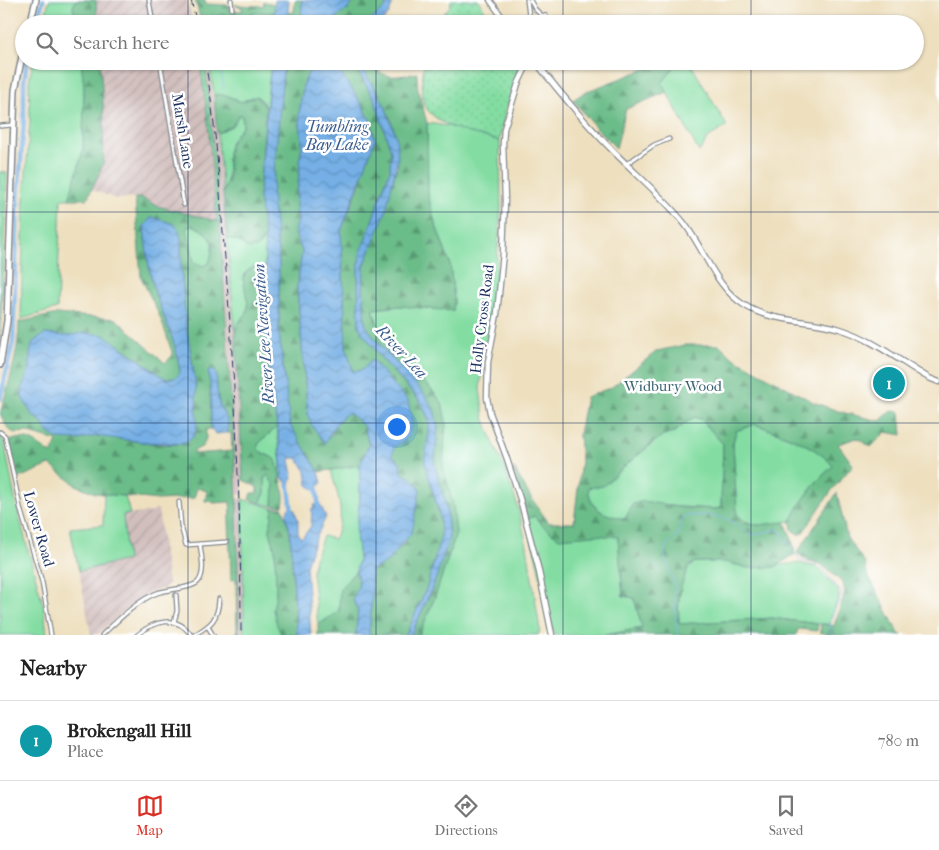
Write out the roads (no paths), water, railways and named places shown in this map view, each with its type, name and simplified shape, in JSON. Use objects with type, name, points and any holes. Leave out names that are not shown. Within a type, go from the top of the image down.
[{"type":"main road","points":[[32,15],[36,0]]},
{"type":"main road","points":[[0,365],[7,321],[13,126],[19,70]]},
{"type":"street","points":[[150,0],[152,15]]},
{"type":"street","points":[[231,0],[232,9]]},
{"type":"street","points":[[490,0],[501,15]]},
{"type":"street","points":[[528,0],[541,15]]},
{"type":"street","points":[[528,0],[529,15]]},
{"type":"street","name":"Marsh Lane","points":[[162,70],[184,205]]},
{"type":"street","name":"Holly Cross Road","points":[[525,70],[518,84],[504,129],[505,216],[503,253],[488,362],[487,398],[490,413],[508,459],[520,499],[538,567],[552,635]]},
{"type":"street","points":[[542,70],[568,102],[684,223],[722,285],[737,300],[747,307],[771,316],[818,323],[857,334],[929,378],[939,382]]},
{"type":"street","points":[[0,126],[13,126]]},
{"type":"street","points":[[626,164],[654,145],[669,139]]},
{"type":"street","name":"Lower Road","points":[[0,432],[5,436],[21,512],[42,582],[51,635]]},
{"type":"street","points":[[179,502],[181,526],[185,542],[188,545],[227,542]]},
{"type":"street","points":[[102,635],[149,597],[198,582],[202,571],[200,544]]},
{"type":"street","points":[[174,622],[177,611],[176,595]]},
{"type":"street","points":[[137,635],[157,623],[174,622],[193,635],[208,626],[216,616],[219,599]]},
{"type":"street","points":[[208,626],[213,635]]},
{"type":"water","points":[[275,0],[289,0],[288,15],[274,15]]},
{"type":"water","points":[[302,0],[355,0],[348,9],[340,15],[301,15]]},
{"type":"water","points":[[385,0],[392,0],[393,3],[388,15],[377,15],[384,9],[386,6]]},
{"type":"water","points":[[270,70],[283,70],[272,195],[279,262],[279,333],[290,425],[319,472],[322,483],[319,485],[318,490],[308,485],[306,471],[297,458],[291,458],[290,460],[293,474],[290,485],[282,477],[280,448],[266,346],[265,238],[259,197]]},
{"type":"water","name":"Tumbling Bay Lake","points":[[310,70],[338,70],[371,121],[375,140],[341,231],[346,347],[353,372],[362,370],[372,360],[408,401],[412,420],[408,437],[395,446],[392,455],[400,462],[402,473],[415,481],[420,490],[412,532],[386,563],[371,570],[372,594],[369,635],[356,635],[358,611],[353,599],[359,585],[356,571],[359,558],[356,532],[360,498],[360,465],[369,445],[364,426],[348,412],[335,425],[325,443],[312,426],[308,416],[297,288],[302,251],[295,233],[298,220],[296,206],[302,143],[299,114],[303,86]]},
{"type":"water","points":[[356,70],[363,70],[385,106],[396,137],[398,157],[386,211],[364,266],[365,324],[374,338],[425,395],[434,410],[438,428],[434,464],[447,513],[449,539],[434,584],[411,635],[406,635],[427,587],[441,536],[440,517],[425,463],[429,420],[416,396],[383,360],[359,327],[358,273],[360,255],[390,170],[391,151],[375,100]]},
{"type":"water","points":[[152,217],[174,224],[179,230],[181,240],[181,266],[186,325],[196,387],[197,427],[194,436],[184,444],[143,442],[96,436],[77,440],[58,439],[48,432],[39,419],[33,416],[22,397],[23,386],[30,368],[30,354],[33,342],[45,334],[67,336],[84,333],[104,335],[166,379],[175,378],[180,373],[174,343],[156,295],[150,270],[144,226]]},
{"type":"water","points":[[215,371],[219,403],[228,425],[226,433],[216,434],[211,429],[211,391],[208,372]]},
{"type":"water","points":[[320,504],[326,517],[314,542],[306,566],[311,635],[297,635],[290,531],[286,516],[288,509],[294,508],[298,520],[298,535],[302,538],[311,526],[312,508],[315,507],[314,505]]},
{"type":"waterway","points":[[39,15],[43,0]]},
{"type":"waterway","points":[[0,399],[13,342],[18,200],[26,70]]},
{"type":"waterway","points":[[221,70],[224,89]]},
{"type":"waterway","name":"River Lee Navigation","points":[[288,479],[292,513]]},
{"type":"waterway","points":[[316,484],[319,509]]},
{"type":"waterway","points":[[677,635],[674,581],[665,560],[665,547],[678,535],[683,516],[707,515],[728,519],[751,535],[778,529],[800,560],[819,565],[842,593],[831,618],[831,635]]},
{"type":"railway","points":[[191,0],[195,15]]},
{"type":"railway","points":[[206,70],[217,153],[237,440],[241,635]]},
{"type":"place","name":"Brokengall Hill","points":[[889,383]]},
{"type":"water label","name":"River Lea","points":[[402,351]]},
{"type":"park label","name":"Widbury Wood","points":[[673,386]]}]
